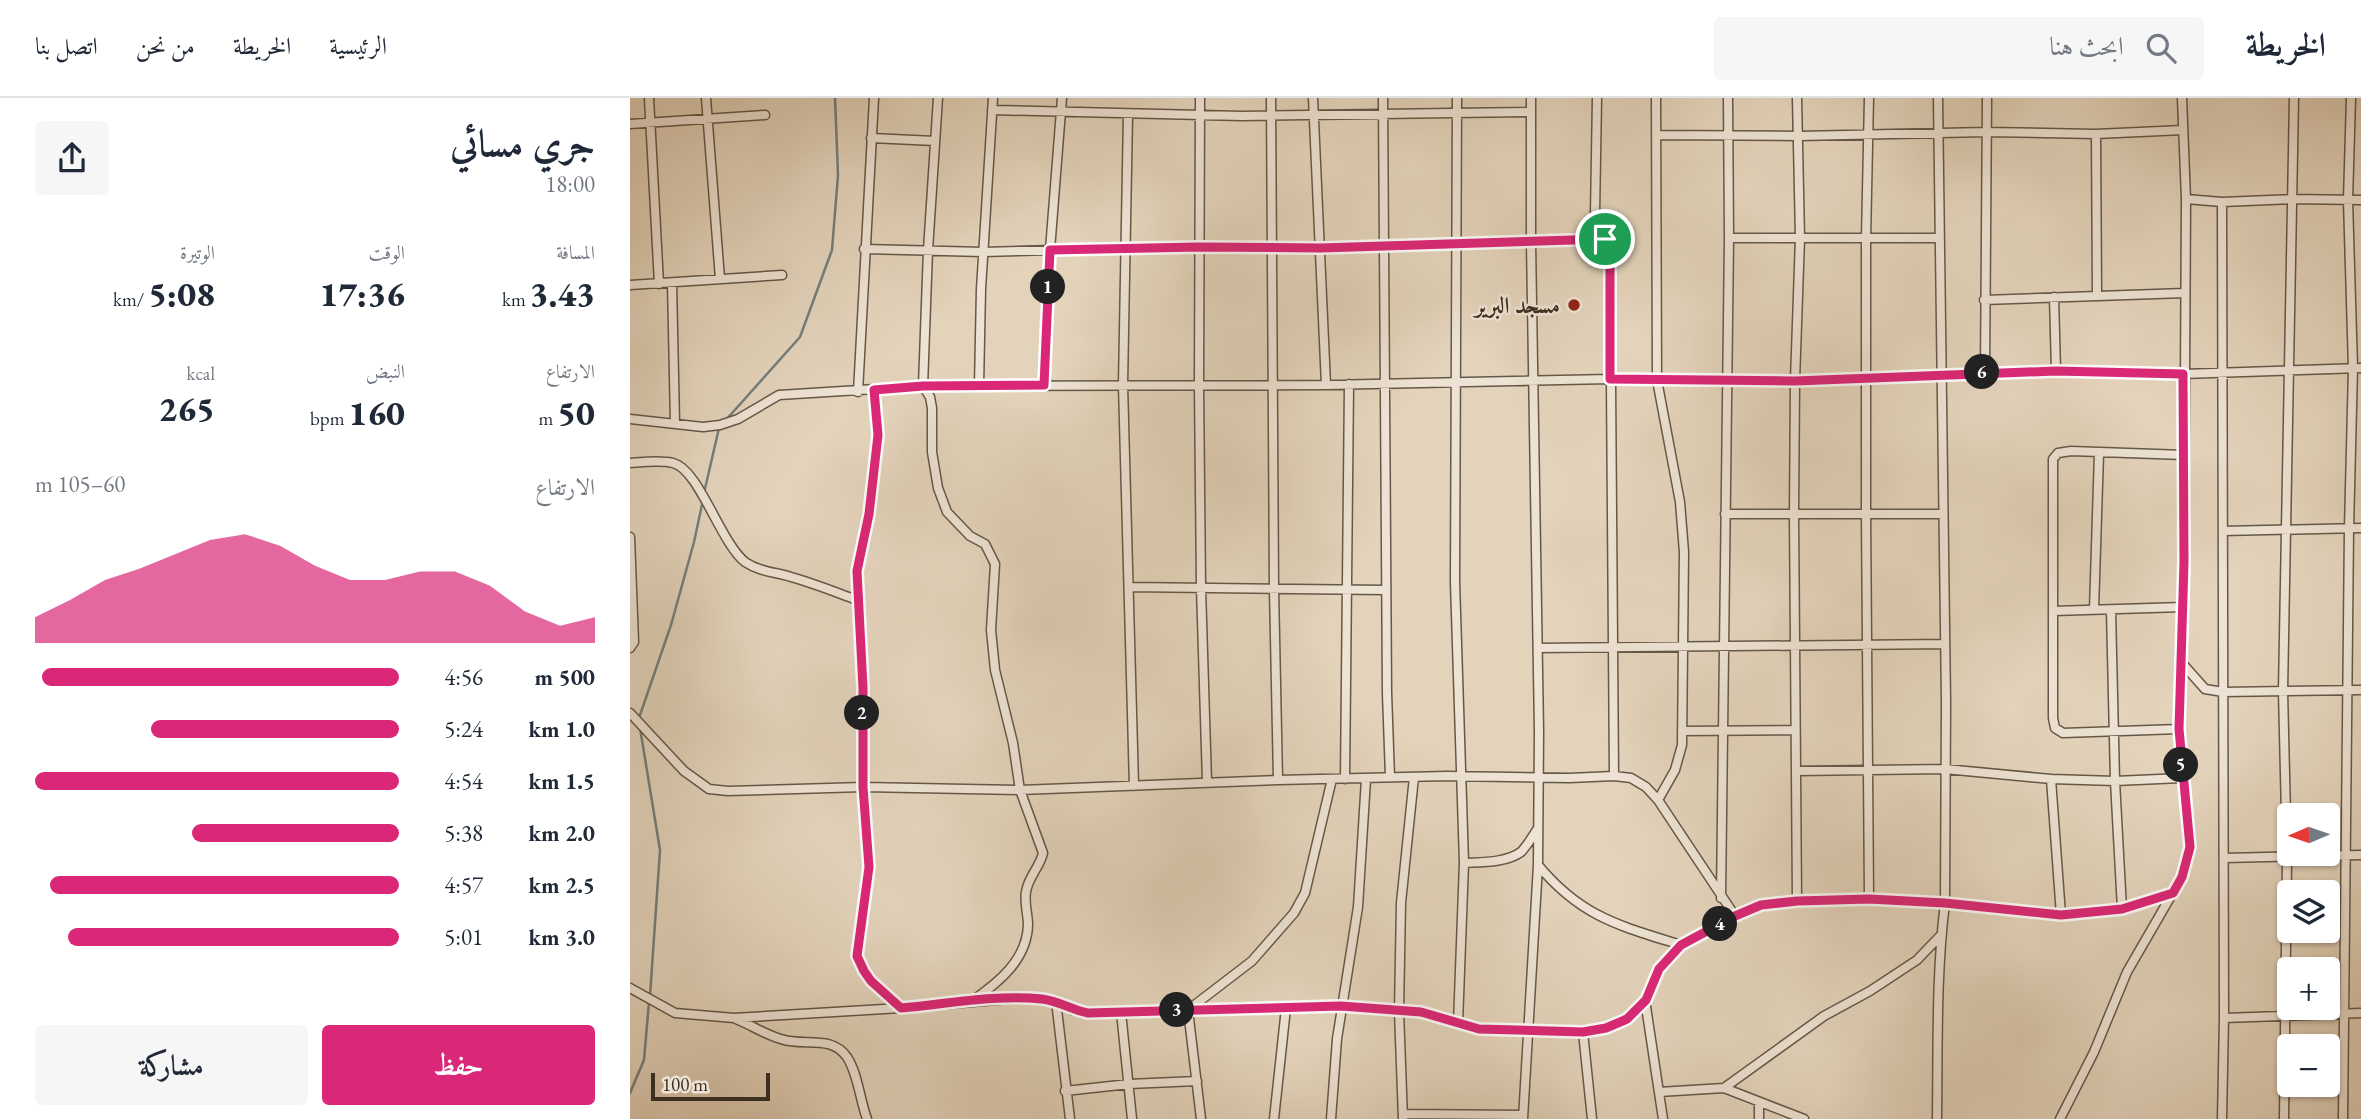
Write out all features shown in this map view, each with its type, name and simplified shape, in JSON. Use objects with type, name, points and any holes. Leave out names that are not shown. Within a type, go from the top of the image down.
[{"type":"street","points":[[649,98],[659,284]]},
{"type":"street","points":[[706,98],[720,279]]},
{"type":"street","points":[[858,391],[874,98]]},
{"type":"street","points":[[938,98],[923,386],[930,397],[932,408],[932,452],[938,488],[947,512],[970,536],[985,544],[995,564],[991,630],[995,670],[1013,743],[1020,790],[1043,853],[1029,878],[1026,891],[1028,925],[1024,945],[1012,968],[971,1002]]},
{"type":"street","points":[[979,386],[979,316],[993,98]]},
{"type":"street","points":[[1044,385],[1050,250],[1062,98]]},
{"type":"street","points":[[1200,98],[1201,588],[1207,782]]},
{"type":"street","points":[[1271,98],[1273,589],[1278,780]]},
{"type":"street","points":[[1313,98],[1326,385]]},
{"type":"street","points":[[1383,98],[1390,777]]},
{"type":"street","points":[[1457,98],[1455,582],[1464,863],[1458,1024]]},
{"type":"street","points":[[1414,776],[1401,903],[1399,1011],[1403,1116],[1523,1117],[1538,865],[1531,98]]},
{"type":"street","points":[[1597,98],[1595,214],[1610,250],[1614,776]]},
{"type":"street","points":[[1656,98],[1657,380],[1680,502],[1684,552],[1682,745],[1675,771],[1658,800]]},
{"type":"street","points":[[1721,898],[1729,238],[1728,98]]},
{"type":"street","points":[[1797,98],[1800,238],[1794,515],[1797,901]]},
{"type":"street","points":[[1869,98],[1866,239],[1869,899]]},
{"type":"street","points":[[1937,1119],[1938,1001],[1945,903],[1945,644],[1938,98]]},
{"type":"street","points":[[1985,372],[1987,98]]},
{"type":"street","points":[[2060,1119],[2094,1052],[2127,972],[2182,877],[2190,847],[2179,729],[2183,607],[2186,199],[2182,98]]},
{"type":"street","points":[[2286,803],[2283,691],[2294,98]]},
{"type":"street","points":[[2343,1119],[2349,529],[2357,368],[2348,200],[2351,98]]},
{"type":"street","points":[[992,110],[1272,116],[1530,112]]},
{"type":"street","points":[[1128,114],[1123,385],[1134,786]]},
{"type":"street","points":[[630,124],[765,115]]},
{"type":"street","points":[[1656,135],[1799,136],[1986,132],[2096,134],[2183,130]]},
{"type":"street","points":[[2096,134],[2097,296]]},
{"type":"street","points":[[871,138],[935,141]]},
{"type":"street","points":[[2186,199],[2222,202],[2291,199],[2361,201]]},
{"type":"street","points":[[2222,202],[2222,1119]]},
{"type":"street","points":[[1729,238],[1939,238]]},
{"type":"street","points":[[864,249],[984,252],[1199,247],[1321,248],[1605,239]]},
{"type":"street","points":[[630,285],[782,275]]},
{"type":"street","points":[[672,283],[675,424]]},
{"type":"street","points":[[1984,300],[2185,293]]},
{"type":"street","points":[[2054,298],[2056,371]]},
{"type":"street","points":[[630,419],[703,427],[720,425],[750,413],[779,394],[923,386],[1326,385],[1610,379],[1795,381],[1985,372],[2183,374],[2357,368]]},
{"type":"street","points":[[1345,779],[1349,384]]},
{"type":"street","points":[[874,390],[878,435],[869,514],[857,571],[863,688],[863,787],[869,867],[857,956],[871,981],[901,1008]]},
{"type":"street","points":[[2179,729],[2063,733],[2055,728],[2053,459],[2058,453],[2184,455]]},
{"type":"street","points":[[2094,610],[2099,453]]},
{"type":"street","points":[[630,463],[675,463],[684,469],[696,484],[715,522],[744,561],[763,571],[791,576],[857,600]]},
{"type":"street","points":[[1725,514],[1943,514]]},
{"type":"street","points":[[2223,531],[2361,528]]},
{"type":"street","points":[[630,537],[634,642],[630,648]]},
{"type":"street","points":[[1129,587],[1387,590]]},
{"type":"street","points":[[2053,611],[2183,607]]},
{"type":"street","points":[[2111,610],[2115,780],[2122,909]]},
{"type":"street","points":[[1538,648],[1945,644]]},
{"type":"street","points":[[2181,662],[2200,686],[2223,692],[2361,690]]},
{"type":"street","points":[[630,713],[684,771],[709,789],[728,791],[863,787],[1020,790],[1414,776],[1631,778],[1646,787],[1658,800],[1735,916]]},
{"type":"street","points":[[1682,731],[1795,730]]},
{"type":"street","points":[[1796,771],[1945,769],[2051,779],[2182,778]]},
{"type":"street","points":[[1188,1010],[1252,961],[1294,913],[1305,893],[1332,779]]},
{"type":"street","points":[[1331,1119],[1341,1006],[1358,907],[1366,779]]},
{"type":"street","points":[[2051,779],[2061,915]]},
{"type":"street","points":[[1464,863],[1513,856],[1522,851],[1538,828]]},
{"type":"street","points":[[2340,856],[2361,855]]},
{"type":"street","points":[[2224,858],[2277,857]]},
{"type":"street","points":[[1538,865],[1555,885],[1589,912],[1681,945]]},
{"type":"street","points":[[2286,957],[2287,866]]},
{"type":"street","points":[[630,988],[675,1013],[734,1018],[1020,998],[1056,1001],[1072,1010],[1088,1013],[1341,1006],[1421,1012],[1479,1029],[1583,1032],[1606,1028],[1627,1019],[1646,1000],[1659,969],[1681,945],[1761,905],[1869,899],[1945,903],[2061,915],[2122,909],[2173,893]]},
{"type":"street","points":[[1724,1088],[1824,1016],[1870,991],[1917,960],[1941,935]]},
{"type":"street","points":[[1646,1000],[1663,1119]]},
{"type":"street","points":[[1056,1001],[1070,1119]]},
{"type":"street","points":[[1274,1119],[1286,1008]]},
{"type":"street","points":[[1188,1010],[1201,1119]]},
{"type":"street","points":[[1121,1012],[1132,1119]]},
{"type":"street","points":[[2340,1014],[2361,1013]]},
{"type":"street","points":[[2224,1018],[2277,1016]]},
{"type":"street","points":[[734,1018],[780,1039],[802,1042],[818,1040],[845,1054],[852,1065],[867,1119]]},
{"type":"street","points":[[2284,1119],[2285,1020]]},
{"type":"street","points":[[1583,1032],[1592,1119]]},
{"type":"street","points":[[1065,1091],[1129,1084],[1197,1081]]},
{"type":"street","points":[[1659,1092],[1724,1088],[1804,1119]]},
{"type":"street","points":[[1759,1102],[1759,1119]]},
{"type":"waterway","points":[[725,421],[800,337],[832,250],[838,175],[835,98]]},
{"type":"waterway","points":[[704,493],[719,428]]},
{"type":"waterway","points":[[639,718],[671,625],[703,500]]},
{"type":"waterway","points":[[640,728],[660,850],[650,996]]},
{"type":"waterway","points":[[630,1093],[644,1060],[649,1002]]},
{"type":"place","name":"مسجد البرير","points":[[1574,305]]},
{"type":"route","points":[[1605,239],[1610,250],[1610,379],[1795,381],[2056,371],[2183,374],[2184,562],[2179,729],[2190,847],[2182,877],[2173,893],[2122,909],[2061,915],[1945,903],[1869,899],[1761,905],[1681,945],[1659,969],[1646,1000],[1627,1019],[1606,1028],[1583,1032],[1479,1029],[1421,1012],[1341,1006],[1088,1013],[1072,1010],[1056,1001],[1020,998],[901,1008],[871,981],[857,956],[869,867],[863,787],[863,688],[857,571],[869,514],[878,435],[874,390],[923,386],[1044,385],[1050,250],[1321,248],[1605,239]]}]
